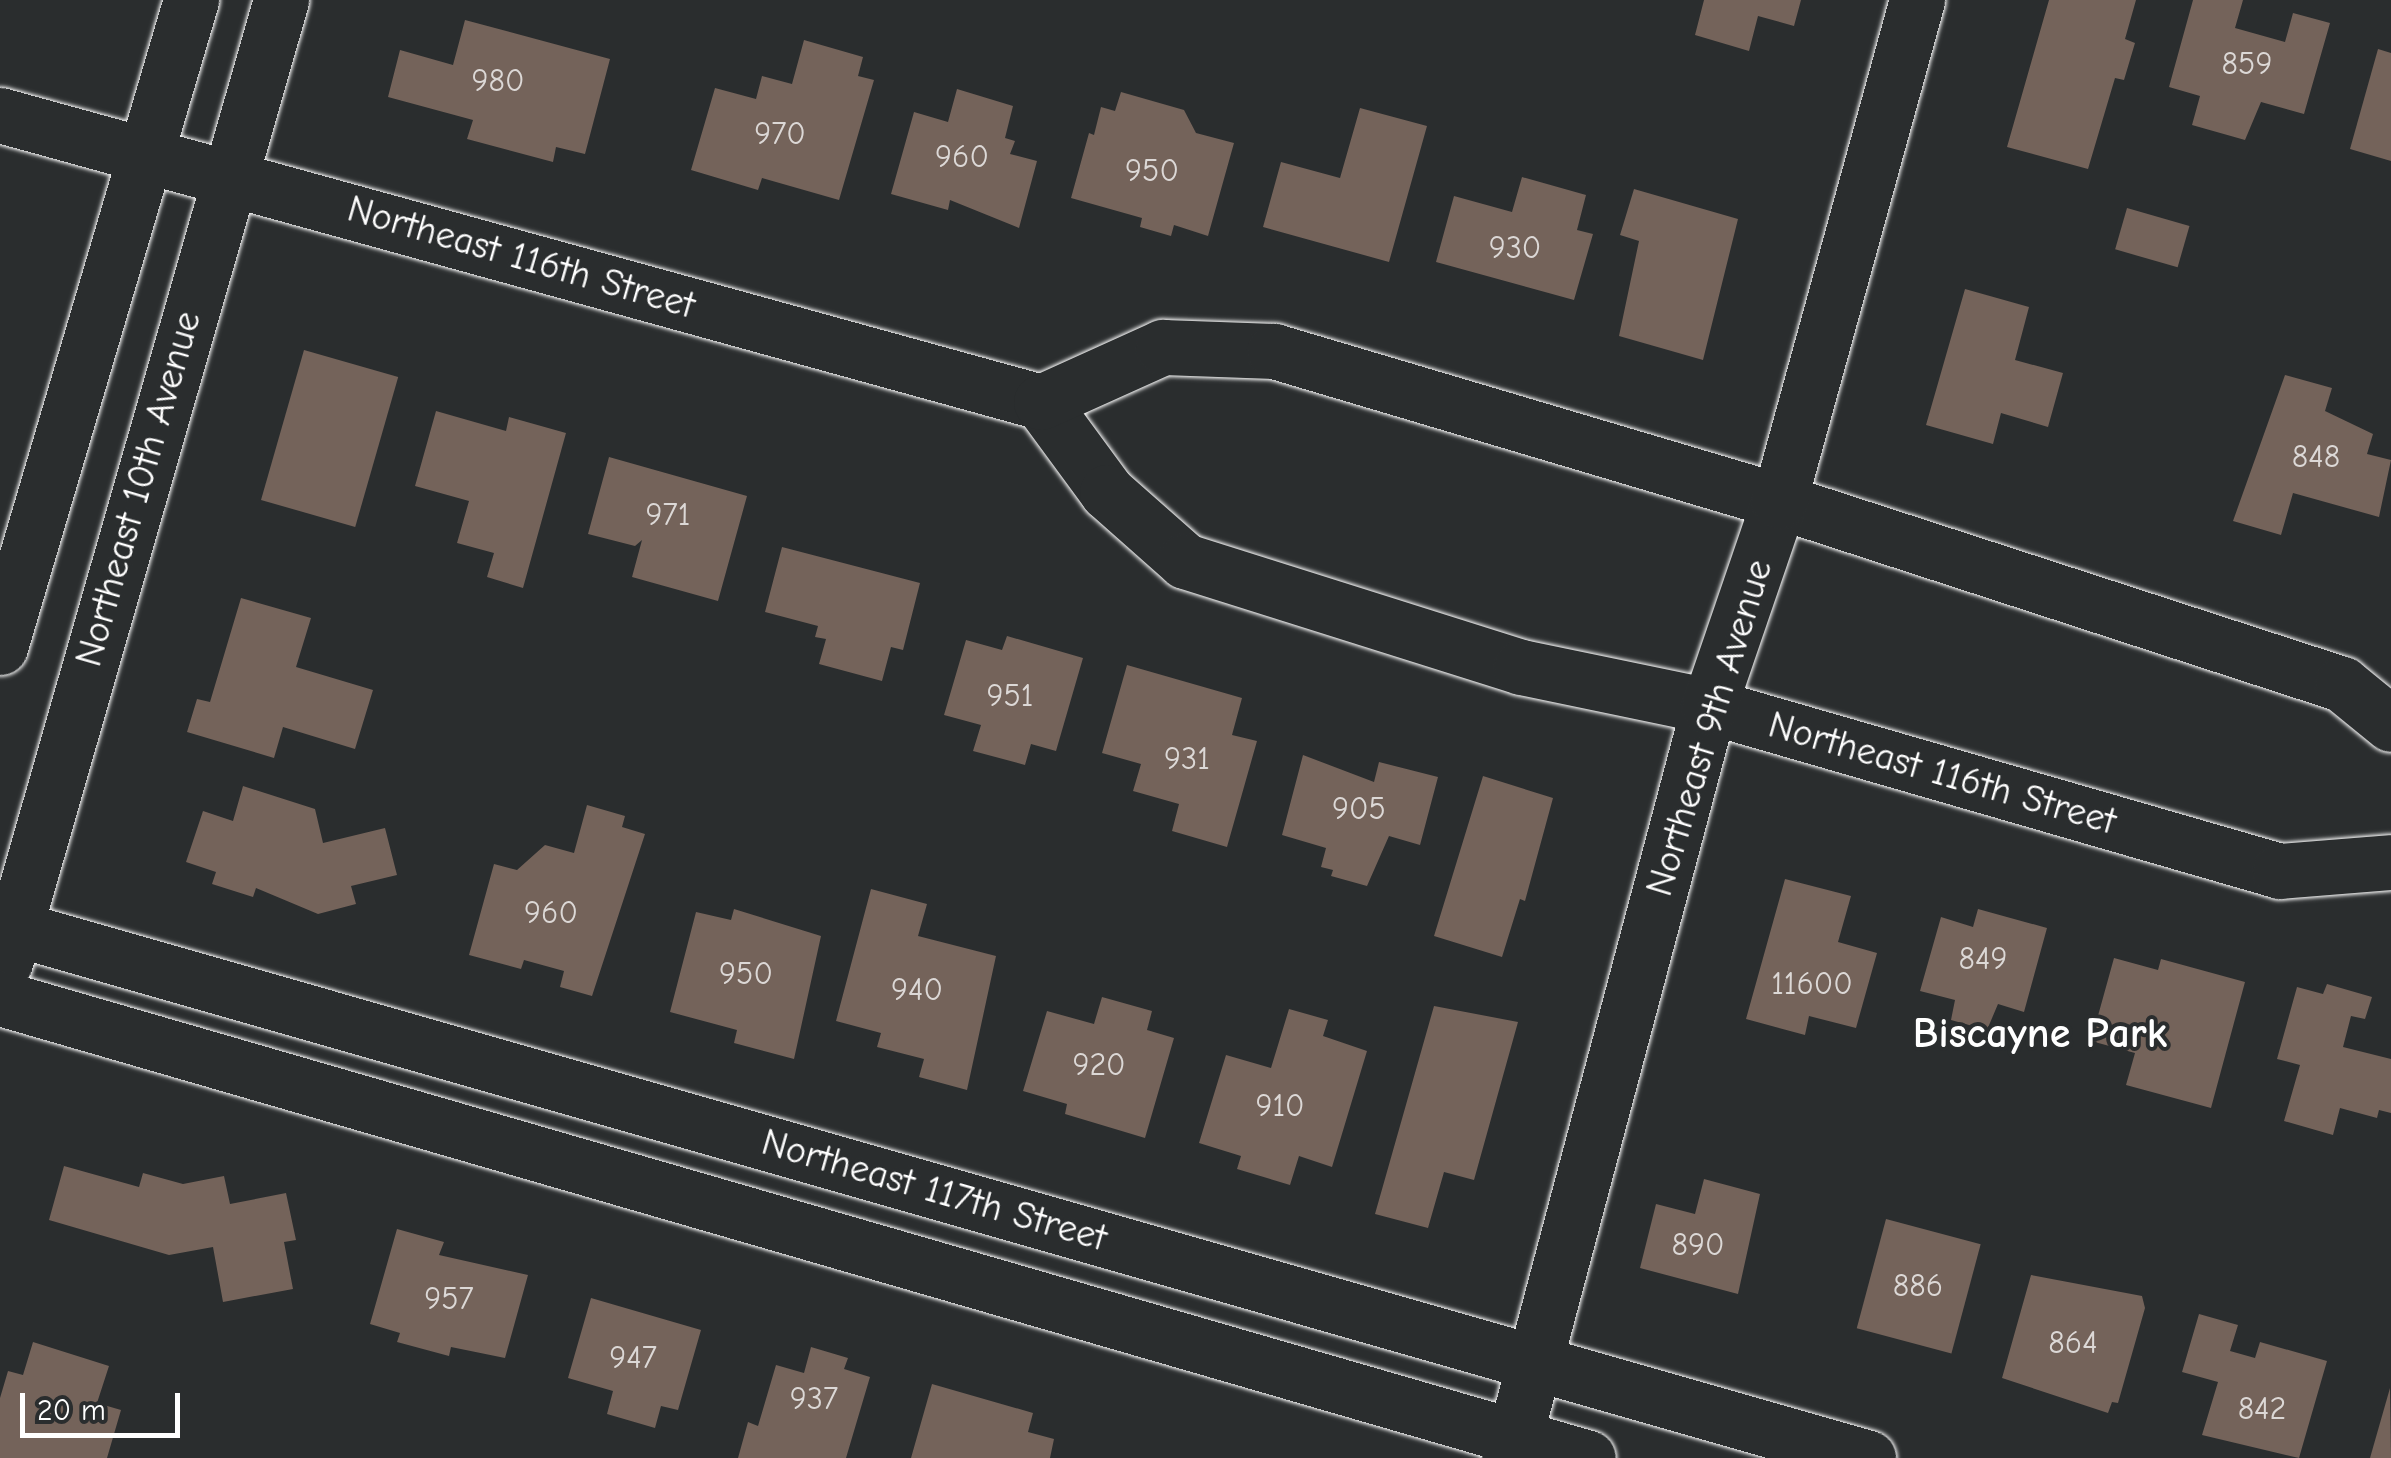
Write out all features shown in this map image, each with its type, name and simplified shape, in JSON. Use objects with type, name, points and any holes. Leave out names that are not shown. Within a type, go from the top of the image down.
[{"type":"street","points":[[0,647],[150,156],[192,0]]},
{"type":"street","name":"Northeast 10th Avenue","points":[[0,979],[7,926],[281,0]]},
{"type":"street","name":"Northeast 9th Avenue","points":[[1512,1448],[1709,706],[1779,501],[1917,0]]},
{"type":"street","name":"Northeast 116th Street","points":[[0,115],[1041,402],[1107,492],[1185,560],[1522,667],[1709,706],[2280,871],[2391,862]]},
{"type":"street","points":[[1041,402],[1164,347],[1274,351],[1779,501],[2342,684],[2391,724]]},
{"type":"street","name":"Northeast 117th Street","points":[[7,926],[1868,1458]]},
{"type":"street","name":"Northeast 117th Street","points":[[0,998],[1512,1448],[1588,1458]]},
{"type":"building","points":[[1704,0],[1801,0],[1794,26],[1758,16],[1749,51],[1695,35]]},
{"type":"building","points":[[2049,0],[2136,0],[2125,39],[2135,43],[2124,80],[2115,78],[2088,169],[2007,147]]},
{"type":"building","points":[[2193,0],[2243,0],[2235,28],[2285,42],[2293,13],[2330,23],[2304,114],[2261,102],[2245,140],[2192,125],[2200,96],[2169,87]]},
{"type":"building","points":[[465,20],[610,59],[585,154],[556,147],[553,162],[467,139],[473,120],[388,97],[400,50],[453,65]]},
{"type":"building","points":[[804,40],[863,57],[858,76],[874,80],[839,200],[762,178],[758,190],[691,170],[715,88],[756,99],[762,76],[792,84]]},
{"type":"building","points":[[2378,49],[2391,53],[2391,161],[2350,149]]},
{"type":"building","points":[[957,89],[1013,106],[1005,138],[1015,141],[1010,154],[1037,161],[1019,228],[950,200],[948,210],[891,194],[914,112],[948,122]]},
{"type":"building","points":[[1121,92],[1184,110],[1196,133],[1234,143],[1208,236],[1174,225],[1171,236],[1140,227],[1142,218],[1071,198],[1089,133],[1094,135],[1101,107],[1115,111]]},
{"type":"building","points":[[1360,108],[1427,126],[1389,262],[1263,227],[1281,162],[1340,178]]},
{"type":"building","points":[[1522,177],[1586,195],[1577,230],[1593,234],[1574,300],[1436,262],[1454,196],[1512,212]]},
{"type":"building","points":[[1634,189],[1738,219],[1703,360],[1619,336],[1639,241],[1620,235]]},
{"type":"building","points":[[2127,208],[2189,226],[2178,267],[2115,249]]},
{"type":"building","points":[[1965,289],[2029,307],[2015,360],[2063,373],[2048,427],[2001,413],[1993,444],[1926,425]]},
{"type":"building","points":[[304,350],[398,377],[355,527],[261,500]]},
{"type":"building","points":[[2285,375],[2332,388],[2325,411],[2373,434],[2367,454],[2391,460],[2379,517],[2293,493],[2281,535],[2233,521]]},
{"type":"building","points":[[436,411],[506,431],[509,417],[566,433],[523,588],[487,577],[494,553],[457,543],[469,501],[415,486]]},
{"type":"building","points":[[609,457],[747,496],[718,601],[632,577],[642,540],[635,546],[588,534]]},
{"type":"building","points":[[782,547],[920,583],[903,650],[891,647],[882,681],[819,664],[826,639],[815,637],[818,626],[765,612]]},
{"type":"building","points":[[241,598],[311,618],[296,667],[373,690],[355,749],[283,727],[274,758],[187,732],[197,699],[210,702]]},
{"type":"building","points":[[1007,636],[1083,658],[1056,751],[1031,744],[1025,765],[973,751],[981,725],[944,715],[966,640],[1002,650]]},
{"type":"building","points":[[1127,665],[1242,698],[1232,735],[1257,741],[1227,847],[1172,831],[1179,804],[1133,791],[1141,764],[1102,753]]},
{"type":"building","points":[[1303,755],[1374,782],[1379,762],[1438,777],[1420,845],[1389,836],[1367,886],[1331,876],[1333,870],[1321,867],[1326,848],[1282,835]]},
{"type":"building","points":[[1483,776],[1553,798],[1525,901],[1520,899],[1502,957],[1434,936]]},
{"type":"building","points":[[243,786],[315,809],[323,843],[385,828],[397,875],[351,886],[356,904],[318,914],[256,888],[253,897],[212,884],[216,872],[186,862],[203,811],[233,821]]},
{"type":"building","points":[[587,805],[625,816],[622,827],[645,834],[592,996],[560,987],[564,971],[524,960],[521,969],[469,955],[494,864],[517,870],[545,845],[574,853]]},
{"type":"building","points":[[1785,879],[1851,896],[1838,942],[1877,953],[1856,1028],[1809,1016],[1805,1035],[1746,1019]]},
{"type":"building","points":[[871,889],[927,904],[918,936],[996,956],[967,1090],[919,1077],[924,1059],[877,1047],[881,1033],[836,1021]]},
{"type":"building","points":[[734,909],[821,936],[794,1059],[734,1043],[737,1030],[670,1012],[696,912],[731,920]]},
{"type":"building","points":[[1978,909],[2047,928],[2024,1012],[1998,1004],[1987,1030],[1951,1020],[1955,1000],[1920,991],[1941,917],[1973,927]]},
{"type":"building","points":[[2114,958],[2158,970],[2161,959],[2245,982],[2211,1108],[2126,1085],[2135,1053],[2091,1041]]},
{"type":"building","points":[[2327,984],[2372,997],[2365,1019],[2351,1016],[2343,1047],[2391,1059],[2391,1113],[2379,1110],[2377,1118],[2340,1108],[2333,1135],[2284,1121],[2300,1065],[2277,1059],[2297,987],[2323,994]]},
{"type":"building","points":[[1102,997],[1152,1011],[1147,1030],[1174,1038],[1145,1138],[1065,1114],[1067,1104],[1023,1091],[1047,1011],[1094,1024]]},
{"type":"building","points":[[1434,1006],[1518,1022],[1474,1180],[1444,1172],[1428,1228],[1375,1214]]},
{"type":"building","points":[[1289,1009],[1328,1020],[1323,1036],[1367,1051],[1332,1167],[1299,1156],[1290,1185],[1237,1169],[1241,1156],[1199,1143],[1226,1055],[1271,1068]]},
{"type":"building","points":[[64,1166],[139,1187],[143,1173],[183,1184],[224,1176],[230,1204],[286,1193],[296,1240],[284,1242],[293,1289],[223,1302],[213,1247],[169,1255],[49,1220]]},
{"type":"building","points":[[1704,1179],[1760,1194],[1738,1294],[1640,1268],[1656,1204],[1695,1214]]},
{"type":"building","points":[[1886,1219],[1981,1244],[1951,1354],[1857,1328]]},
{"type":"building","points":[[397,1229],[444,1242],[439,1255],[528,1275],[505,1358],[451,1347],[449,1356],[397,1342],[400,1333],[370,1324]]},
{"type":"building","points":[[2031,1275],[2142,1296],[2145,1308],[2118,1403],[2112,1402],[2108,1413],[2002,1378]]},
{"type":"building","points":[[591,1298],[701,1330],[678,1410],[661,1406],[655,1428],[607,1414],[613,1391],[568,1378]]},
{"type":"building","points":[[2199,1314],[2238,1325],[2230,1351],[2255,1358],[2260,1342],[2327,1361],[2299,1458],[2202,1435],[2218,1382],[2182,1372]]},
{"type":"building","points":[[33,1342],[109,1366],[97,1403],[121,1410],[107,1458],[0,1458],[0,1398],[8,1371],[23,1375]]},
{"type":"building","points":[[811,1347],[848,1358],[844,1369],[870,1377],[846,1458],[738,1458],[748,1422],[758,1426],[776,1365],[804,1373]]},
{"type":"building","points":[[932,1384],[1033,1413],[1028,1432],[1054,1439],[1050,1458],[911,1458]]},
{"type":"building","points":[[2390,1388],[2391,1458],[2370,1458]]},
{"type":"district","name":"Biscayne Park","points":[[2040,1034]]}]
